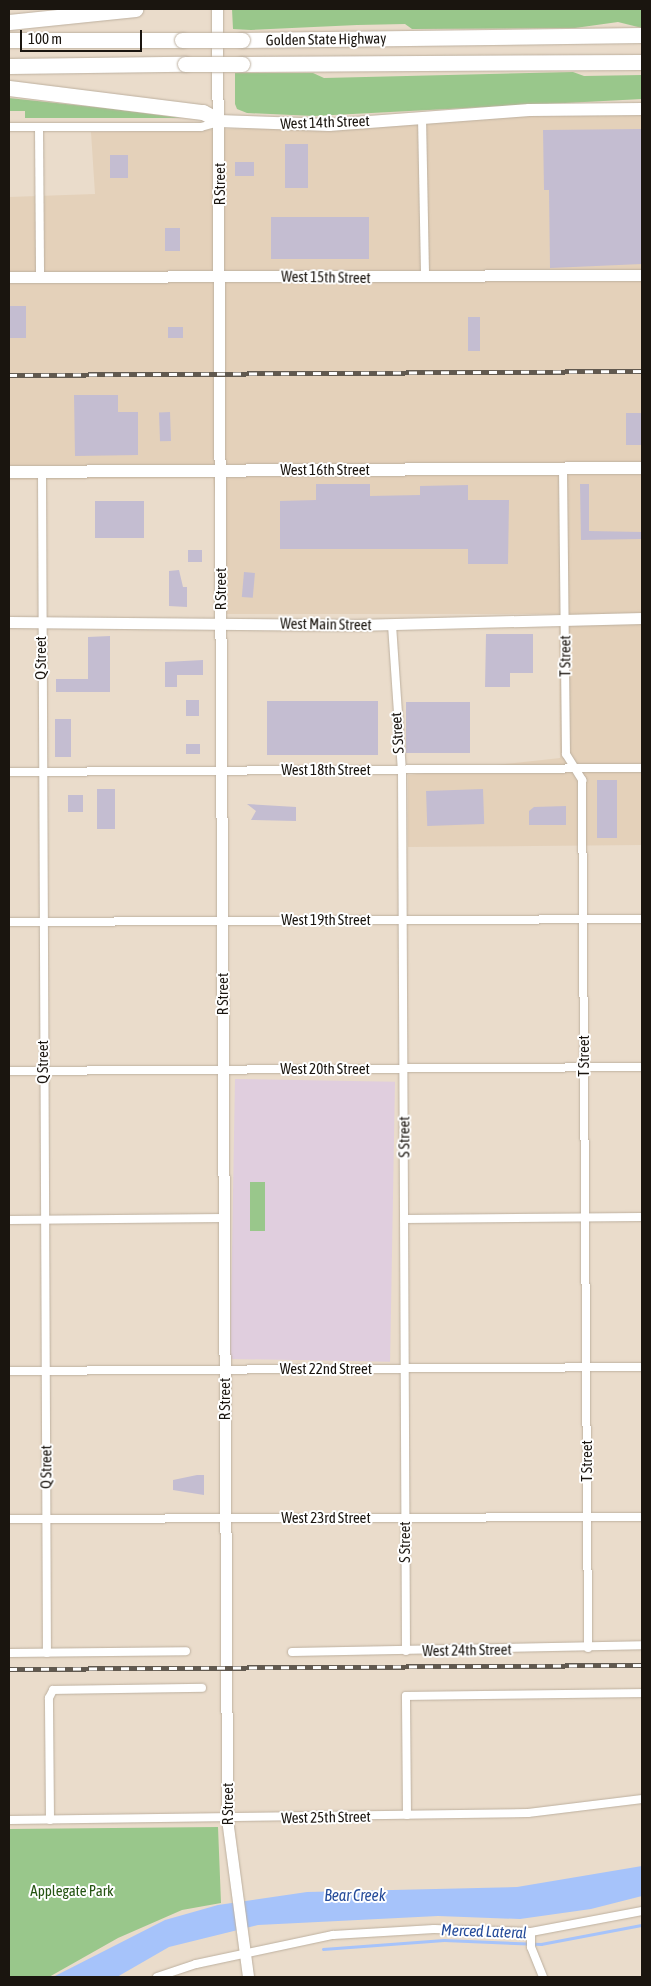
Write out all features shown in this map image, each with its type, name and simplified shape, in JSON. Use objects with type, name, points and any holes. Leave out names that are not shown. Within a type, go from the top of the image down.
[{"type":"highway","points":[[9,22],[134,9]]},
{"type":"highway","name":"Golden State Highway","points":[[9,40],[642,36]]},
{"type":"highway","name":"Golden State Highway","points":[[9,66],[642,62]]},
{"type":"highway","points":[[9,88],[203,112],[219,121]]},
{"type":"main road","name":"West 14th Street","points":[[219,121],[329,125],[422,117],[642,109]]},
{"type":"main road","name":"West 16th Street","points":[[9,472],[642,468]]},
{"type":"street","name":"R Street","points":[[217,9],[220,277],[227,1819],[234,1888],[248,1977]]},
{"type":"street","points":[[422,117],[425,278]]},
{"type":"street","name":"West 14th Street","points":[[9,127],[201,127],[219,121]]},
{"type":"street","points":[[39,127],[40,277]]},
{"type":"street","name":"West 15th Street","points":[[9,277],[425,278],[642,275]]},
{"type":"street","name":"T Street","points":[[563,469],[566,754],[582,780],[588,1648]]},
{"type":"street","name":"Q Street","points":[[42,472],[42,922],[47,1653]]},
{"type":"street","name":"West Main Street","points":[[9,622],[221,621],[392,625],[642,618]]},
{"type":"street","name":"S Street","points":[[392,625],[402,770],[406,1651]]},
{"type":"street","name":"West 18th Street","points":[[9,772],[642,768]]},
{"type":"street","name":"West 19th Street","points":[[9,922],[642,919]]},
{"type":"street","name":"West 20th Street","points":[[9,1071],[642,1068]]},
{"type":"street","points":[[9,1220],[224,1218]]},
{"type":"street","points":[[404,1219],[642,1218]]},
{"type":"street","name":"West 22nd Street","points":[[9,1371],[642,1367]]},
{"type":"street","name":"West 23rd Street","points":[[9,1519],[642,1517]]},
{"type":"street","name":"West 24th Street","points":[[292,1652],[588,1648],[642,1645]]},
{"type":"street","points":[[9,1653],[186,1651]]},
{"type":"street","points":[[50,1820],[48,1698],[53,1690],[202,1688]]},
{"type":"street","points":[[406,1815],[406,1696],[642,1693]]},
{"type":"street","name":"West 25th Street","points":[[9,1820],[227,1819],[536,1812],[642,1799]]},
{"type":"street","points":[[157,1977],[333,1935],[434,1929],[531,1940],[642,1911]]},
{"type":"street","points":[[531,1940],[543,1977]]},
{"type":"shaded area","points":[[642,103],[642,845],[408,847],[408,775],[560,758],[559,614],[227,614],[213,478],[9,480],[9,197],[95,194],[91,132],[240,129],[538,106]]},
{"type":"shaded area","points":[[235,1079],[395,1082],[390,1362],[230,1359]]},
{"type":"green space","points":[[232,9],[642,9],[642,28],[618,22],[575,28],[412,29],[405,24],[251,30],[233,29]]},
{"type":"green space","points":[[573,72],[584,76],[642,75],[642,99],[314,116],[247,113],[237,109],[235,104],[235,73],[313,73],[324,78]]},
{"type":"green space","points":[[9,98],[181,118],[25,118],[25,111],[9,111]]},
{"type":"green space","points":[[250,1182],[265,1182],[265,1231],[250,1231]]},
{"type":"green space","name":"Applegate Park","points":[[218,1827],[221,1903],[182,1910],[118,1938],[49,1977],[9,1977],[9,1829]]},
{"type":"water","name":"Bear Creek","points":[[642,1866],[642,1896],[591,1909],[520,1919],[438,1916],[258,1925],[169,1947],[117,1977],[53,1977],[165,1920],[218,1905],[307,1892],[517,1887]]},
{"type":"building","points":[[642,129],[642,264],[550,268],[549,190],[544,190],[543,130]]},
{"type":"building","points":[[285,144],[308,144],[308,188],[285,188]]},
{"type":"building","points":[[110,155],[128,155],[128,178],[110,178]]},
{"type":"building","points":[[235,162],[254,162],[254,176],[235,176]]},
{"type":"building","points":[[271,217],[369,217],[369,259],[271,259]]},
{"type":"building","points":[[165,228],[180,228],[180,251],[165,251]]},
{"type":"building","points":[[9,306],[26,306],[26,338],[9,338]]},
{"type":"building","points":[[468,317],[480,317],[480,351],[468,351]]},
{"type":"building","points":[[168,327],[183,327],[183,338],[168,338]]},
{"type":"building","points":[[74,395],[118,395],[118,412],[138,412],[138,455],[75,456]]},
{"type":"building","points":[[159,412],[170,412],[171,441],[160,441]]},
{"type":"building","points":[[626,413],[642,413],[642,445],[626,445]]},
{"type":"building","points":[[316,484],[370,484],[370,496],[420,495],[420,486],[468,485],[468,500],[509,500],[508,564],[468,564],[468,549],[280,549],[280,501],[316,500]]},
{"type":"building","points":[[580,484],[589,484],[589,531],[642,532],[642,539],[581,540]]},
{"type":"building","points":[[95,501],[144,501],[144,538],[95,538]]},
{"type":"building","points":[[188,550],[202,550],[202,562],[188,562]]},
{"type":"building","points":[[179,570],[183,587],[187,587],[187,607],[169,606],[169,571]]},
{"type":"building","points":[[244,572],[255,573],[253,598],[242,597]]},
{"type":"building","points":[[486,634],[533,634],[533,673],[510,673],[510,687],[485,687]]},
{"type":"building","points":[[110,636],[110,692],[56,692],[56,679],[88,679],[88,637]]},
{"type":"building","points":[[203,660],[203,675],[177,675],[177,687],[165,687],[165,662]]},
{"type":"building","points":[[186,700],[199,700],[199,716],[186,716]]},
{"type":"building","points":[[267,701],[378,701],[378,755],[267,755]]},
{"type":"building","points":[[406,702],[470,702],[470,753],[406,753]]},
{"type":"building","points":[[55,719],[71,719],[71,757],[55,757]]},
{"type":"building","points":[[186,744],[200,744],[200,754],[186,754]]},
{"type":"building","points":[[597,780],[617,780],[617,838],[597,838]]},
{"type":"building","points":[[97,789],[115,789],[115,829],[97,829]]},
{"type":"building","points":[[483,789],[484,824],[427,826],[426,791]]},
{"type":"building","points":[[68,795],[83,795],[83,812],[68,812]]},
{"type":"building","points":[[247,804],[296,807],[296,821],[251,820],[256,811]]},
{"type":"building","points":[[566,806],[566,825],[529,825],[529,811],[534,807]]},
{"type":"building","points":[[204,1475],[204,1495],[173,1490],[173,1480]]},
{"type":"waterway","name":"Merced Lateral","points":[[323,1949],[444,1940],[541,1944],[642,1925]]},
{"type":"railway","points":[[9,375],[642,371]]},
{"type":"railway","points":[[9,1669],[642,1665]]}]
